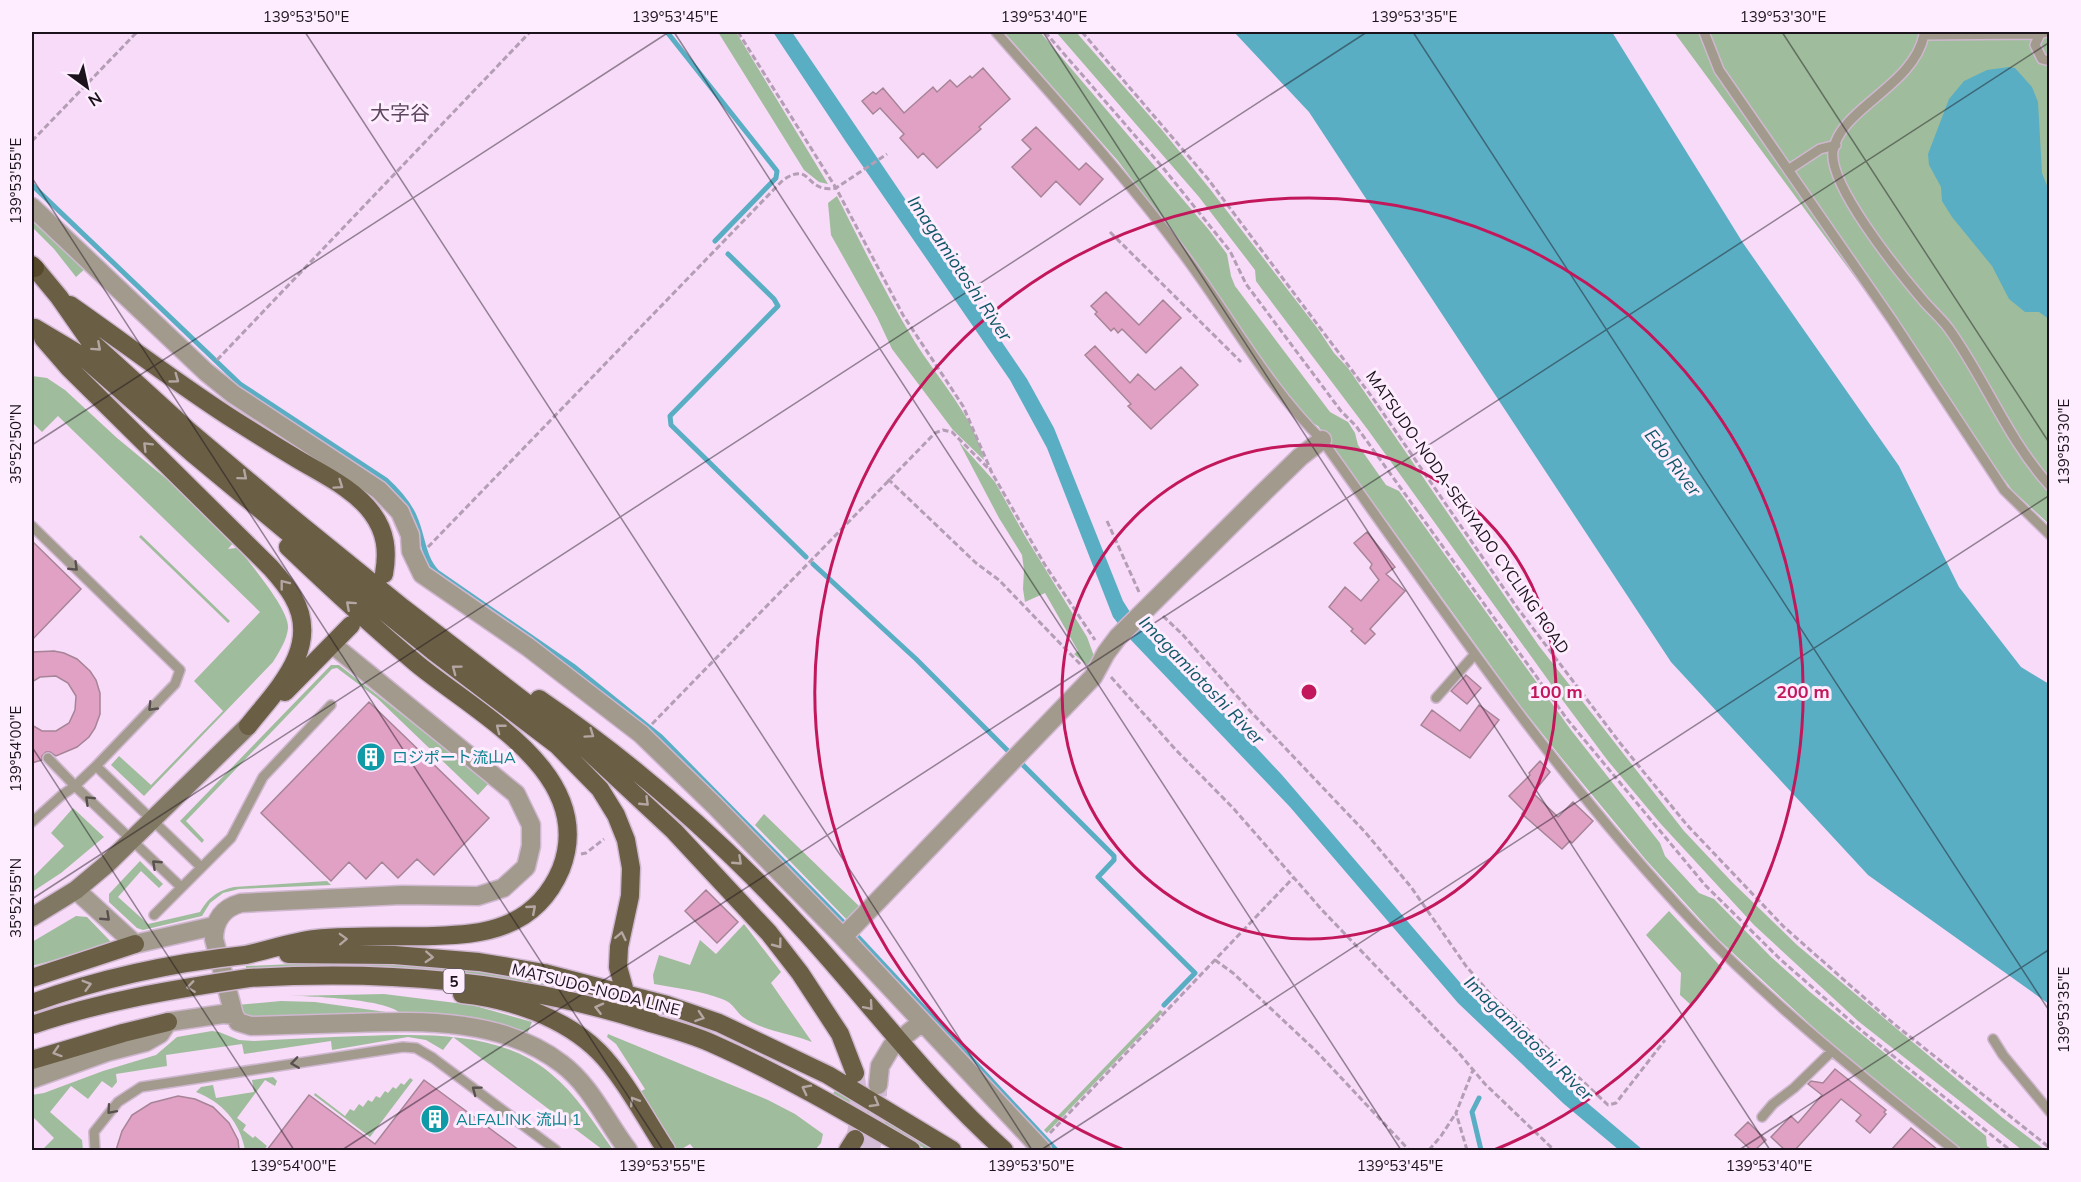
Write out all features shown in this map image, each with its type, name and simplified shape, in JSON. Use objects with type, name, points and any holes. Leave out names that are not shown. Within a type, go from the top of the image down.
[{"type":"main road","points":[[33,266],[59,297],[89,340],[190,432],[403,608],[586,749],[674,831],[769,933],[794,965],[840,1034],[855,1073]]},
{"type":"main road","points":[[59,297],[208,402],[357,498],[371,511],[381,525],[387,556],[384,574]]},
{"type":"main road","points":[[33,326],[82,356],[191,452],[433,651],[557,746],[600,789],[616,814],[626,840],[631,868],[630,896],[619,947],[618,967],[624,993],[635,1010],[655,1024]]},
{"type":"main road","points":[[33,326],[69,368],[271,568],[294,598],[303,630],[302,645],[294,665],[248,726]]},
{"type":"main road","points":[[191,452],[280,540],[418,665],[523,746],[551,779],[567,820],[568,839],[565,859],[557,878],[543,900],[524,916],[503,926],[477,933],[450,935],[315,939],[244,955]]},
{"type":"main road","points":[[403,608],[468,648],[597,738],[691,817],[751,873],[809,936],[910,1054],[1004,1150]]},
{"type":"main road","points":[[248,726],[351,625]]},
{"type":"main road","points":[[32,978],[135,944]]},
{"type":"main road","name":"MATSUDO-NODA LINE","points":[[32,1003],[135,972],[186,962],[244,955],[355,953],[441,957],[544,973],[624,993],[719,1023],[828,1076],[952,1150]]},
{"type":"main road","name":"MATSUDO-NODA LINE","points":[[32,1025],[142,995],[249,978],[364,974],[468,982],[552,996],[655,1024],[709,1042],[817,1095],[911,1150]]},
{"type":"main road","points":[[249,978],[413,989],[479,996],[543,1015],[581,1037],[600,1052],[666,1150]]},
{"type":"main road","points":[[32,1060],[168,1022]]},
{"type":"street","points":[[32,207],[206,372],[233,394],[379,490],[393,503],[406,524],[410,535],[411,551],[422,574],[528,647],[641,734],[848,931],[922,1022],[1045,1143]]},
{"type":"street","points":[[848,931],[1100,665],[1118,637],[1285,472],[1322,440]]},
{"type":"street","points":[[333,645],[516,794],[531,825],[531,846],[526,867],[504,888],[478,896],[402,895],[241,903],[229,906],[214,926],[214,939],[234,1015],[238,1022],[250,1026],[404,1022],[453,1025],[495,1032],[525,1042],[562,1064],[598,1103],[628,1150]]},
{"type":"street","points":[[32,917],[76,890],[248,726]]},
{"type":"street","points":[[76,890],[135,944],[214,926]]},
{"type":"street","points":[[32,1079],[107,1052],[146,1042],[160,1034],[168,1022],[224,1014],[234,1015]]},
{"type":"street","points":[[907,1034],[922,1022]]},
{"type":"street","points":[[878,1085],[880,1066],[892,1046]]},
{"type":"lane","points":[[996,32],[1106,157],[1189,262],[1238,336],[1300,418],[1322,440],[1475,654],[1560,768],[1694,922],[1769,996],[1832,1051],[1954,1150]]},
{"type":"lane","points":[[1704,32],[1719,70],[1892,320],[2004,490],[2049,535]]},
{"type":"lane","points":[[2043,33],[1924,33],[1921,48],[1910,65],[1889,88],[1854,117],[1840,136],[1833,152],[1836,168],[1855,211],[1923,301],[1948,327],[2030,463],[2049,486]]},
{"type":"lane","points":[[2043,33],[2035,45],[2042,59],[2049,61]]},
{"type":"lane","points":[[1788,170],[1820,149],[1836,145]]},
{"type":"lane","points":[[32,526],[180,670],[175,684],[96,766],[32,822]]},
{"type":"lane","points":[[1436,698],[1475,654]]},
{"type":"lane","points":[[154,915],[231,838],[263,777],[331,705]]},
{"type":"lane","points":[[48,758],[181,887]]},
{"type":"lane","points":[[96,766],[201,867]]},
{"type":"lane","points":[[1993,1039],[2003,1055],[2049,1112]]},
{"type":"lane","points":[[95,1150],[94,1132],[118,1102],[141,1087],[403,1047],[416,1048],[433,1058],[556,1150]]},
{"type":"lane","points":[[1762,1117],[1773,1104],[1794,1088],[1832,1051]]},
{"type":"path","points":[[32,141],[137,32]]},
{"type":"path","points":[[219,358],[530,32]]},
{"type":"path","points":[[738,32],[836,188],[903,315],[963,406],[992,473],[1045,565],[1090,635],[1100,665]]},
{"type":"path","points":[[1045,32],[1164,169],[1230,251],[1246,284],[1341,411],[1356,426],[1567,719],[1705,885],[1780,959],[1862,1031],[2010,1150]]},
{"type":"path","name":"MATSUDO-NODA-SEKIYADO CYCLING ROAD","points":[[1082,32],[1208,179],[1272,262],[1372,397],[1516,606],[1620,743],[1687,825],[1792,935],[1894,1024],[2049,1148]]},
{"type":"path","points":[[430,546],[783,180],[794,172],[802,173],[819,188],[836,188],[886,155]]},
{"type":"path","points":[[1110,232],[1246,367]]},
{"type":"path","points":[[652,724],[935,433],[943,429],[952,432],[992,473]]},
{"type":"path","points":[[888,479],[976,563],[999,580],[1035,620],[1100,665],[1175,749],[1234,809],[1293,878],[1473,1070],[1554,1150]]},
{"type":"path","points":[[1107,520],[1146,609],[1182,634],[1252,713],[1365,832],[1411,887],[1466,966],[1492,996],[1608,1104],[1616,1103],[1665,1040]]},
{"type":"path","points":[[581,854],[586,854],[604,838]]},
{"type":"path","points":[[1045,1143],[1293,878]]},
{"type":"path","points":[[1215,960],[1233,973],[1316,1051],[1409,1150]]},
{"type":"path","points":[[1429,1150],[1442,1136],[1456,1113],[1473,1070]]},
{"type":"path","points":[[1456,1113],[1467,1150]]},
{"type":"green space","points":[[718,32],[736,32],[828,184],[819,182],[804,170]]},
{"type":"green space","points":[[1004,32],[1040,32],[1209,230],[1227,254],[1235,286],[1330,412],[1348,422],[1355,433],[1358,445],[1386,485],[1399,491],[1571,730],[1660,843],[1665,856],[1699,893],[1714,899],[1771,957],[1810,992],[1986,1136],[1987,1146],[1993,1150],[1963,1150],[1828,1041],[1718,939],[1646,860],[1515,699],[1318,426],[1305,419],[1193,259],[1118,161]]},
{"type":"green space","points":[[1056,32],[1076,32],[1210,189],[1334,353],[1348,368],[1539,646],[1684,831],[1732,882],[1797,945],[2003,1118],[2045,1150],[2022,1150],[1858,1021],[1754,925],[1660,823],[1608,761],[1561,698],[1368,430],[1261,288],[1256,281],[1255,270],[1199,197]]},
{"type":"green space","points":[[1674,32],[2049,32],[2049,524],[2012,490]]},
{"type":"green space","points":[[837,196],[904,324],[973,429],[984,460],[953,430],[892,349],[877,317],[831,235],[828,203]]},
{"type":"green space","points":[[32,216],[87,267],[76,277],[54,249],[32,227]]},
{"type":"green space","points":[[32,376],[47,378],[65,390],[117,438],[186,495],[234,542],[228,549],[237,546],[276,599],[287,620],[286,637],[273,662],[144,796],[111,765],[119,756],[151,785],[223,711],[194,681],[260,612],[58,416],[42,432],[32,422]]},
{"type":"green space","points":[[959,442],[995,482],[1087,637],[1094,656],[1092,667],[1074,654],[1078,651],[1045,593],[1025,602],[1022,555],[999,518]]},
{"type":"green space","points":[[141,535],[230,621],[228,623],[139,537]]},
{"type":"green space","points":[[331,665],[339,665],[489,783],[478,795],[377,698],[337,668],[332,669],[186,821],[204,840],[202,843],[180,821]]},
{"type":"green space","points":[[73,808],[104,837],[61,873],[32,892],[32,878],[64,846],[51,833]]},
{"type":"green space","points":[[764,814],[861,908],[850,923],[755,825]]},
{"type":"green space","points":[[140,861],[163,884],[159,888],[141,871],[118,897],[148,924],[200,912],[214,895],[234,887],[327,881],[331,885],[239,889],[223,893],[210,903],[202,916],[143,930],[137,928],[109,902],[109,894]]},
{"type":"green space","points":[[1669,911],[1722,968],[1695,1002],[1690,1004],[1680,995],[1681,973],[1646,935]]},
{"type":"green space","points":[[76,916],[87,917],[113,944],[32,966],[32,942]]},
{"type":"green space","points":[[744,924],[781,972],[771,983],[812,1042],[767,1029],[750,1021],[722,999],[654,984],[653,975],[659,955],[690,965],[700,940],[716,954]]},
{"type":"green space","points":[[338,962],[410,964],[496,973],[599,995],[598,998],[511,980],[423,969],[379,966],[291,966],[246,969],[246,966]]},
{"type":"green space","points":[[384,994],[472,1005],[532,1022],[527,1034],[465,1017],[433,1013],[400,1013],[392,1008],[364,1001],[289,996]]},
{"type":"green space","points":[[281,1001],[315,1002],[393,1013],[248,1018],[241,1014],[237,1005]]},
{"type":"green space","points":[[1160,1010],[1163,1012],[1047,1133],[1044,1130]]},
{"type":"green space","points":[[212,1031],[239,1040],[254,1041],[384,1035],[453,1037],[443,1050],[426,1040],[408,1037],[332,1050],[331,1041],[244,1054],[242,1044],[166,1055],[167,1066],[116,1074],[117,1082],[112,1088],[102,1081],[88,1099],[71,1086],[50,1112],[82,1140],[83,1150],[42,1150],[54,1138],[32,1116],[32,1095],[156,1055],[177,1037]]},
{"type":"green space","points":[[608,1034],[768,1100],[795,1114],[823,1134],[821,1143],[815,1150],[695,1150],[690,1144],[680,1150],[674,1150],[638,1093],[645,1089],[616,1044],[607,1037]]},
{"type":"green space","points":[[453,1037],[484,1042],[507,1049],[529,1059],[550,1073],[576,1099],[613,1150],[603,1150]]},
{"type":"green space","points":[[273,1077],[277,1081],[275,1086],[265,1080],[237,1118],[246,1125],[243,1130],[267,1146],[264,1150],[245,1150],[239,1131],[228,1114],[214,1101],[196,1092],[201,1087],[213,1085],[216,1098],[254,1092],[252,1080]]},
{"type":"green space","points":[[410,1078],[413,1080],[370,1137],[314,1095],[315,1093],[345,1116],[350,1109],[354,1111],[359,1104],[363,1107],[368,1100],[372,1102],[376,1096],[380,1098],[385,1091],[388,1093],[393,1087],[396,1089],[401,1083],[404,1085]]},
{"type":"green space","points":[[835,1091],[934,1150],[927,1150],[834,1094]]},
{"type":"water","points":[[773,32],[792,32],[1027,379],[1054,428],[1123,601],[1142,631],[1282,775],[1469,993],[1572,1090],[1643,1150],[1619,1150],[1564,1104],[1458,1003],[1290,807],[1130,639],[1113,617],[1047,448],[1010,380]]},
{"type":"water","name":"Edo River","points":[[1234,32],[1612,32],[1743,243],[1899,466],[1959,587],[2021,667],[2049,684],[2049,1004],[1868,875],[1671,662],[1309,112]]},
{"type":"water","points":[[2015,68],[2032,87],[2038,102],[2042,173],[2050,193],[2049,319],[2039,312],[2025,312],[2009,299],[1992,266],[1952,217],[1942,201],[1941,187],[1929,165],[1928,154],[1949,99],[1964,81],[1987,70]]},
{"type":"building","points":[[983,68],[1010,99],[979,127],[981,129],[937,168],[923,153],[918,158],[900,138],[904,134],[880,108],[873,114],[862,101],[873,92],[876,94],[883,88],[904,113],[933,87],[937,92],[950,80],[957,87]]},
{"type":"building","points":[[1036,127],[1079,170],[1086,163],[1103,179],[1080,205],[1056,181],[1041,197],[1012,167],[1031,149],[1022,140]]},
{"type":"building","points":[[1106,292],[1139,325],[1163,300],[1181,318],[1146,353],[1122,329],[1118,333],[1114,328],[1111,331],[1095,314],[1097,312],[1091,306]]},
{"type":"building","points":[[1095,346],[1130,383],[1138,374],[1155,390],[1181,367],[1198,385],[1151,429],[1128,406],[1131,404],[1085,355]]},
{"type":"building","points":[[1367,532],[1395,567],[1386,574],[1405,591],[1370,629],[1375,634],[1365,644],[1351,631],[1353,629],[1329,607],[1345,587],[1361,601],[1379,580],[1370,568],[1372,564],[1354,543]]},
{"type":"building","points":[[32,541],[81,589],[32,640]]},
{"type":"building","points":[[54,651],[77,659],[90,671],[100,693],[100,714],[89,737],[77,747],[56,756],[46,752],[42,760],[32,763],[32,725],[42,731],[56,731],[69,723],[75,710],[76,696],[68,683],[56,676],[40,677],[32,682],[32,652]]},
{"type":"building","points":[[1466,675],[1481,688],[1467,704],[1451,691]]},
{"type":"building","name":"ロジポート流山A","points":[[369,702],[489,818],[434,875],[417,859],[398,878],[382,862],[366,879],[349,862],[331,881],[261,813]]},
{"type":"building","points":[[1479,705],[1499,720],[1470,758],[1421,725],[1432,710],[1460,731]]},
{"type":"building","points":[[1540,761],[1550,772],[1533,793],[1558,817],[1573,802],[1593,821],[1572,843],[1570,841],[1562,849],[1522,814],[1524,811],[1509,796]]},
{"type":"building","points":[[706,890],[738,922],[717,943],[685,911]]},
{"type":"building","points":[[1835,1069],[1886,1110],[1884,1112],[1886,1114],[1870,1133],[1856,1121],[1861,1115],[1841,1099],[1795,1150],[1785,1150],[1771,1137],[1791,1116],[1798,1123],[1822,1095],[1808,1084],[1811,1081],[1823,1083]]},
{"type":"building","name":"ALFALINK 流山 1","points":[[424,1080],[519,1150],[267,1150],[309,1095],[375,1144]]},
{"type":"building","points":[[178,1096],[195,1099],[213,1107],[229,1123],[238,1140],[239,1150],[116,1150],[122,1131],[132,1115],[151,1103]]},
{"type":"building","points":[[1748,1122],[1766,1140],[1755,1150],[1751,1150],[1735,1135]]},
{"type":"building","points":[[1911,1128],[1938,1150],[1891,1150]]},
{"type":"waterway","points":[[667,32],[777,171],[776,178],[715,241]]},
{"type":"waterway","points":[[32,185],[240,384],[386,480],[413,513],[426,554],[437,572],[573,666],[661,737],[858,937],[1056,1150]]},
{"type":"waterway","points":[[728,254],[774,299],[778,306],[670,416],[671,425],[806,557]]},
{"type":"waterway","points":[[813,564],[916,659],[1013,756]]},
{"type":"waterway","points":[[1018,760],[1114,856],[1114,860],[1098,877],[1195,973],[1164,1005]]},
{"type":"waterway","points":[[1479,1098],[1472,1112],[1481,1150]]},
{"type":"tunnel","points":[[855,1073],[859,1106],[855,1139]]},
{"type":"tunnel","points":[[871,1150],[878,1111],[878,1085]]},
{"type":"place","name":"ロジポート流山A","points":[[371,757]]},
{"type":"place","name":"ALFALINK 流山 1","points":[[435,1119]]},
{"type":"district","name":"大字谷","points":[[400,112]]},
{"type":"water label","name":"Imagamiotoshi River","points":[[960,268]]},
{"type":"water label","name":"Imagamiotoshi River","points":[[1202,680]]},
{"type":"water label","name":"Imagamiotoshi River","points":[[1529,1038]]}]
